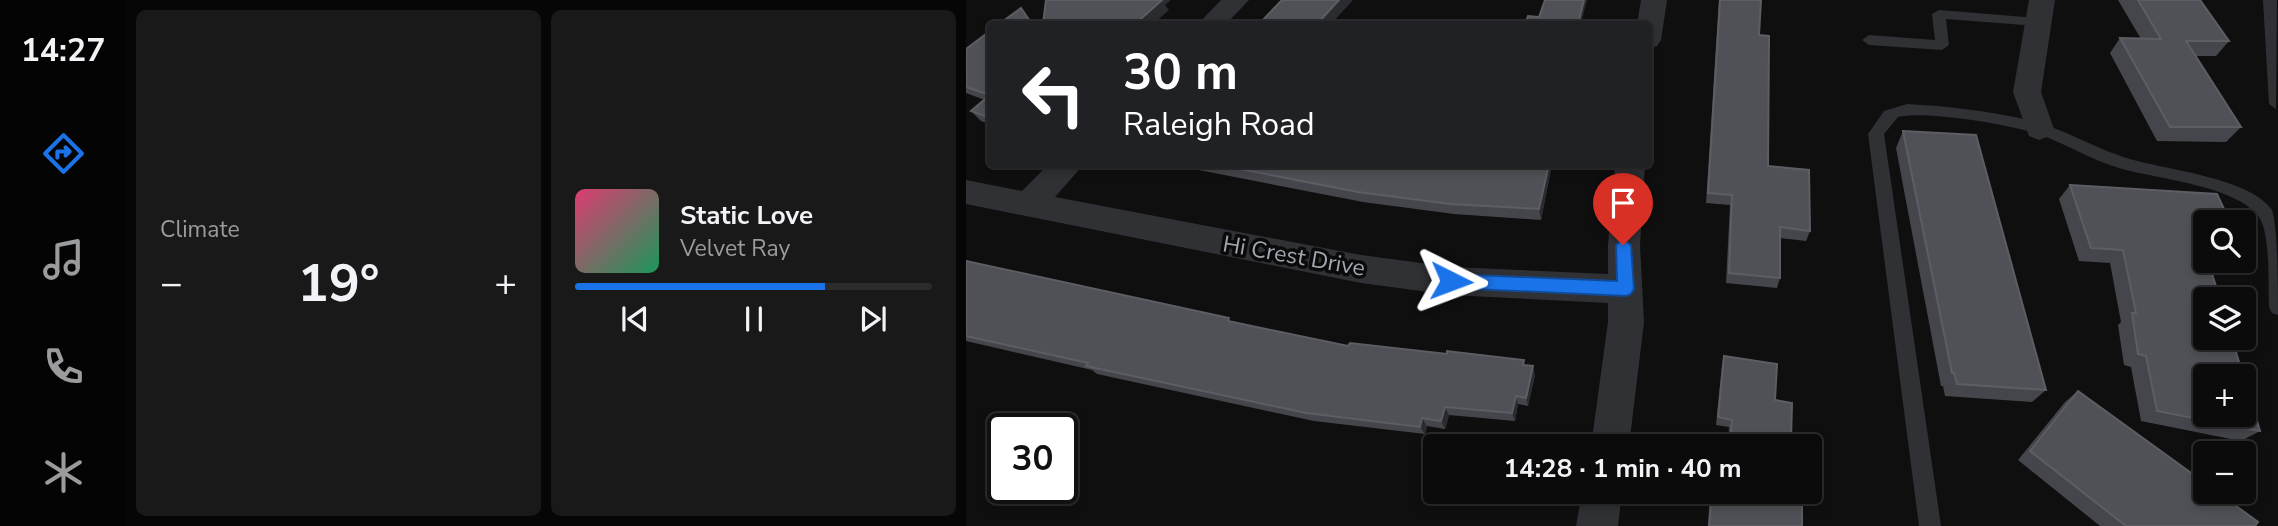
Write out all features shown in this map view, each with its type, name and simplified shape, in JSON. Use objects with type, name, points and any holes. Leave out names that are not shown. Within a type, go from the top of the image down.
[{"type":"street","points":[[1214,21],[1236,0]]},
{"type":"street","points":[[1651,21],[1654,0]]},
{"type":"street","points":[[2039,129],[2027,92],[2040,11]]},
{"type":"street","points":[[1028,204],[1065,168]]},
{"type":"street","points":[[1611,434],[1626,322],[1623,245],[1630,168]]},
{"type":"street","name":"Hi Crest Drive","points":[[966,192],[1361,269],[1451,281],[1626,289]]},
{"type":"street","points":[[1597,526],[1600,504]]},
{"type":"lane","points":[[2270,0],[2276,104]]},
{"type":"lane","points":[[1869,40],[1942,45],[1939,14],[2040,11]]},
{"type":"lane","points":[[1930,526],[1876,134],[1883,120],[1899,110],[1994,118],[2039,129],[2121,163],[2226,189],[2248,198],[2265,212],[2273,231],[2278,307]]},
{"type":"building","points":[[1046,0],[1162,0],[1138,21],[1043,21]]},
{"type":"building","points":[[1282,0],[1339,0],[1320,21],[1262,21]]},
{"type":"building","points":[[1545,0],[1584,0],[1579,21],[1526,21],[1528,16],[1539,17]]},
{"type":"building","points":[[1720,0],[1761,0],[1759,35],[1769,36],[1768,166],[1809,170],[1810,231],[1780,227],[1780,278],[1729,273],[1732,195],[1708,193]]},
{"type":"building","points":[[2138,0],[2200,0],[2229,41],[2186,41],[2241,127],[2170,127],[2120,38],[2161,39]]},
{"type":"building","points":[[1021,8],[1030,21],[1003,21]]},
{"type":"building","points":[[987,33],[987,94],[966,87],[966,49]]},
{"type":"building","points":[[987,98],[987,117],[971,111]]},
{"type":"building","points":[[1903,131],[1976,135],[2046,390],[1957,384],[1952,373]]},
{"type":"building","points":[[1235,168],[1548,168],[1539,209],[1450,204],[1358,192]]},
{"type":"building","points":[[2070,185],[2217,194],[2224,210],[2193,210],[2193,273],[2212,273],[2216,287],[2193,287],[2193,350],[2235,350],[2240,364],[2193,364],[2193,418],[2157,411],[2146,356],[2138,354],[2132,313],[2136,313],[2123,250],[2091,248]]},
{"type":"building","points":[[966,261],[1348,346],[1350,343],[1447,354],[1447,351],[1524,360],[1523,365],[1533,366],[1526,398],[1516,396],[1512,413],[1445,407],[1441,421],[1422,418],[1420,427],[1306,413],[1086,366],[1088,363],[966,336]]},
{"type":"building","points":[[1724,356],[1777,364],[1775,400],[1792,403],[1791,434],[1731,434],[1732,420],[1718,417]]},
{"type":"building","points":[[2078,391],[2193,474],[2193,504],[2233,504],[2258,522],[2255,526],[2126,526],[2030,451]]},
{"type":"building","points":[[2256,418],[2260,431],[2239,427],[2256,427]]},
{"type":"building","points":[[1711,504],[1802,504],[1802,526],[1709,526]]},
{"type":"route","points":[[1451,281],[1626,289],[1623,245]]}]
